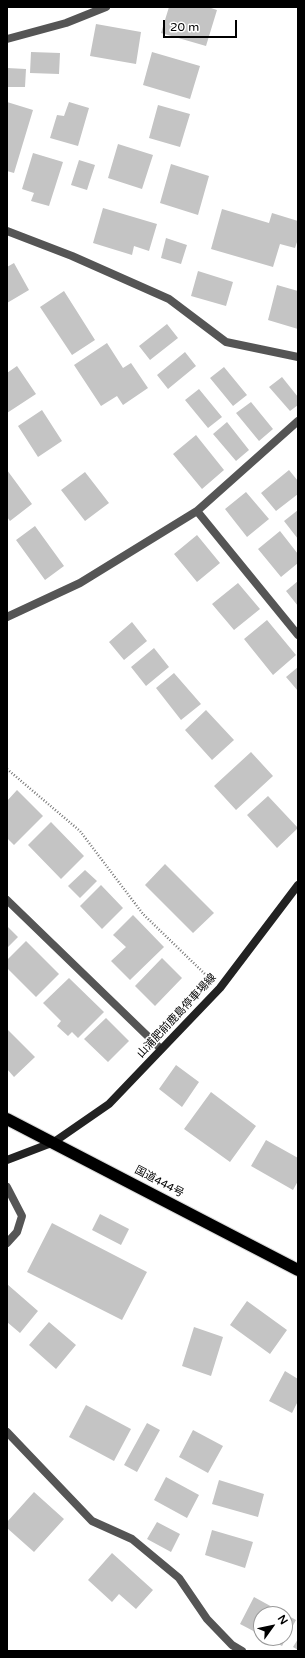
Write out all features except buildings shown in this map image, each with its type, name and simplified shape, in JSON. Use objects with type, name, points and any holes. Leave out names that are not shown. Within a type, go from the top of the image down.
[{"type":"highway","name":"国道444号","points":[[7,1119],[54,1142],[298,1270]]},
{"type":"main road","name":"山浦肥前鹿島停車場線","points":[[7,1160],[54,1142],[109,1104],[220,988],[298,885]]},
{"type":"street","points":[[7,39],[66,22],[106,7]]},
{"type":"street","points":[[7,231],[72,256],[169,299],[226,342],[298,357]]},
{"type":"street","points":[[7,617],[80,583],[197,511],[298,421]]},
{"type":"street","points":[[197,511],[298,635]]},
{"type":"street","points":[[7,900],[161,1049]]},
{"type":"street","points":[[7,1187],[22,1216],[17,1232],[7,1243]]},
{"type":"street","points":[[7,1432],[92,1521],[132,1539],[179,1578],[207,1619],[232,1645],[242,1651]]},
{"type":"path","points":[[7,769],[80,831],[143,914],[220,988]]}]
